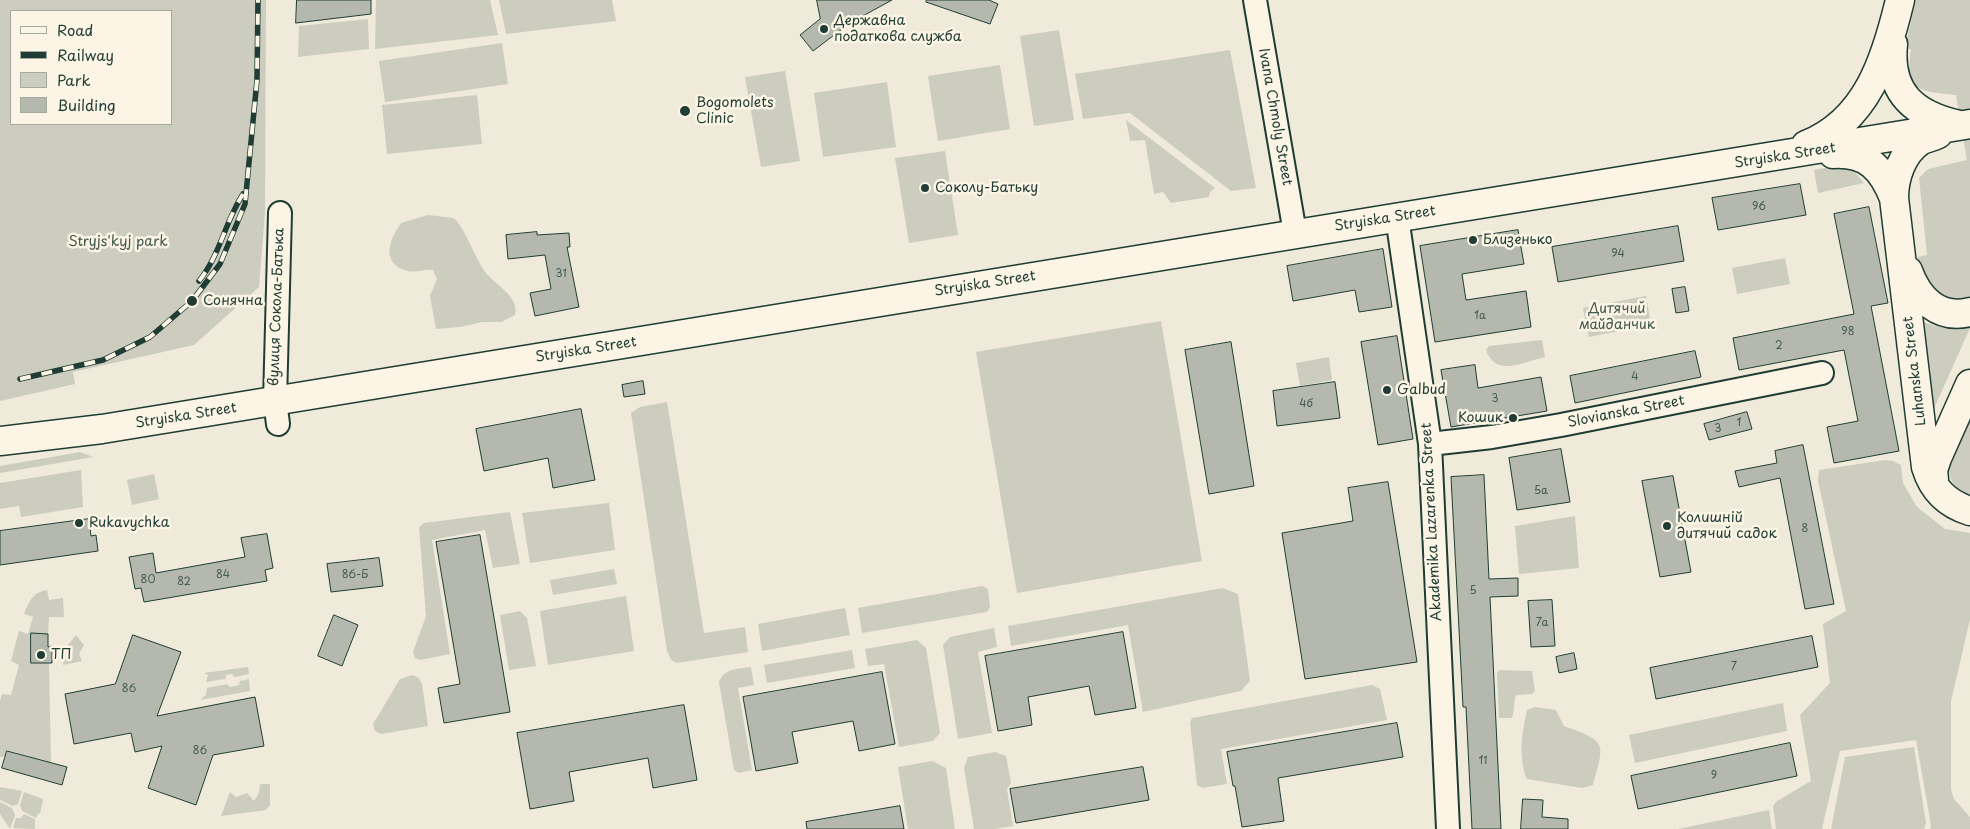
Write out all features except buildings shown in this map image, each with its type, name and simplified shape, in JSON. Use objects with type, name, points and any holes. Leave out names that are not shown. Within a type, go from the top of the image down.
[{"type":"main road","points":[[1897,10],[1892,55],[1893,75],[1902,94],[1913,107],[1928,115],[1965,125]]},
{"type":"main road","points":[[1777,157],[1829,134],[1854,112],[1878,72],[1897,10]]},
{"type":"main road","name":"Stryiska Street","points":[[0,440],[276,412],[1295,233],[1777,157],[1965,125]]},
{"type":"main road","name":"Luhanska Street","points":[[1894,198],[1900,167],[1908,154],[1920,141],[1965,125]]},
{"type":"main road","name":"Luhanska Street","points":[[1777,157],[1842,154],[1866,159],[1877,167],[1888,183],[1894,198],[1902,254],[1925,456],[1930,478],[1935,487],[1951,503],[1970,511]]},
{"type":"main road","name":"Luhanska Street","points":[[1902,254],[1919,294],[1929,305],[1952,315],[1970,312]]},
{"type":"main road","name":"Luhanska Street","points":[[1935,487],[1934,470],[1937,458],[1970,384]]},
{"type":"street","name":"Ivana Chmoly Street","points":[[1255,0],[1295,233]]},
{"type":"street","name":"вулиця Сокола-Батька","points":[[276,412],[280,213]]},
{"type":"street","name":"Akademika Lazarenka Street","points":[[1397,217],[1430,444],[1448,829]]},
{"type":"street","name":"Slovianska Street","points":[[1430,444],[1492,437],[1561,425],[1822,373]]},
{"type":"green space","name":"Stryjs'kyj park","points":[[0,0],[266,0],[265,213],[259,287],[194,345],[73,372],[75,384],[0,401]]},
{"type":"green space","points":[[376,0],[490,0],[498,35],[375,49]]},
{"type":"green space","points":[[499,0],[612,0],[616,21],[506,34]]},
{"type":"green space","points":[[1916,0],[1970,0],[1970,299],[1950,299],[1935,292],[1924,277],[1918,257],[1927,255],[1919,178],[1928,169],[1967,160],[1956,95],[1933,92],[1917,87],[1910,74],[1911,49],[1905,48]]},
{"type":"green space","points":[[368,19],[369,49],[298,57],[299,26]]},
{"type":"green space","points":[[1059,30],[1074,120],[1034,126],[1020,36]]},
{"type":"green space","points":[[502,43],[508,84],[385,102],[379,61]]},
{"type":"green space","points":[[1230,50],[1256,188],[1231,191],[1130,113],[1083,119],[1075,74]]},
{"type":"green space","points":[[1000,65],[1010,129],[938,141],[928,76]]},
{"type":"green space","points":[[785,71],[800,161],[761,167],[745,77]]},
{"type":"green space","points":[[887,82],[896,147],[823,157],[814,93]]},
{"type":"green space","points":[[477,95],[482,144],[387,154],[382,105]]},
{"type":"green space","points":[[1126,120],[1215,188],[1210,192],[1209,197],[1171,203],[1163,192],[1154,194],[1145,140],[1130,141]]},
{"type":"green space","points":[[945,151],[958,235],[909,243],[895,158]]},
{"type":"green space","points":[[1842,165],[1854,171],[1864,183],[1818,193],[1814,170]]},
{"type":"green space","points":[[428,215],[456,220],[483,269],[513,301],[515,315],[501,322],[482,322],[460,327],[436,329],[430,296],[437,279],[433,270],[408,271],[399,268],[390,257],[393,237],[401,223]]},
{"type":"green space","points":[[1785,258],[1790,284],[1737,294],[1732,268]]},
{"type":"green space","name":"Дитячий майданчик","points":[[1646,296],[1651,325],[1589,337],[1583,308]]},
{"type":"green space","points":[[1918,320],[1956,329],[1970,328],[1928,422]]},
{"type":"green space","points":[[1161,321],[1202,561],[1017,593],[976,352]]},
{"type":"green space","points":[[1542,340],[1545,357],[1511,366],[1496,364],[1486,350],[1489,346]]},
{"type":"green space","points":[[1329,357],[1332,380],[1300,386],[1296,363]]},
{"type":"green space","points":[[667,402],[704,633],[745,627],[748,652],[677,663],[671,660],[667,651],[631,413],[640,407]]},
{"type":"green space","points":[[1970,407],[1970,496],[1958,488],[1951,479],[1949,468],[1954,443]]},
{"type":"green space","points":[[80,452],[93,457],[0,473],[0,466]]},
{"type":"green space","points":[[1885,460],[1901,465],[1903,483],[1917,507],[1945,529],[1970,533],[1970,619],[1951,701],[1951,789],[1954,799],[1970,817],[1970,829],[1930,829],[1931,825],[1916,740],[1840,751],[1822,829],[1776,829],[1773,806],[1777,801],[1811,781],[1800,715],[1830,683],[1823,624],[1846,611],[1818,481],[1819,470]]},
{"type":"green space","points":[[81,470],[83,507],[21,517],[19,506],[0,509],[0,483]]},
{"type":"green space","points":[[154,474],[159,499],[132,505],[127,480]]},
{"type":"green space","points":[[609,503],[615,550],[530,563],[522,513]]},
{"type":"green space","points":[[510,512],[520,564],[493,568],[485,530],[432,540],[450,654],[420,660],[415,658],[413,652],[426,616],[419,527],[424,523]]},
{"type":"green space","points":[[1575,516],[1579,568],[1519,574],[1515,526]]},
{"type":"green space","points":[[614,569],[617,584],[553,595],[550,580]]},
{"type":"green space","points":[[982,586],[988,589],[990,607],[987,612],[862,633],[858,608]]},
{"type":"green space","points":[[1223,588],[1238,594],[1250,681],[1241,691],[1143,712],[1128,625],[1011,646],[1008,626]]},
{"type":"green space","points":[[47,590],[49,600],[63,598],[64,617],[49,617],[48,634],[31,634],[31,662],[49,663],[51,763],[7,750],[5,756],[0,757],[0,701],[2,694],[11,695],[19,665],[11,661],[19,631],[28,634],[33,617],[24,614],[26,609],[35,595]]},
{"type":"green space","points":[[626,596],[634,651],[548,665],[540,611]]},
{"type":"green space","points":[[845,608],[850,635],[762,651],[758,624]]},
{"type":"green space","points":[[520,611],[527,618],[536,666],[509,670],[500,615]]},
{"type":"green space","points":[[994,628],[997,647],[978,652],[992,733],[958,739],[943,645],[950,637]]},
{"type":"green space","points":[[76,635],[84,645],[79,654],[82,661],[63,665],[67,646]]},
{"type":"green space","points":[[917,640],[926,648],[940,733],[933,741],[899,747],[884,664],[868,666],[865,649]]},
{"type":"green space","points":[[852,650],[855,668],[767,683],[764,665]]},
{"type":"green space","points":[[248,667],[249,674],[235,677],[232,674],[226,675],[225,679],[206,682],[208,675],[204,673]]},
{"type":"green space","points":[[751,667],[754,685],[738,688],[752,770],[739,773],[734,770],[719,682],[721,677],[728,672]]},
{"type":"green space","points":[[1500,670],[1532,671],[1535,691],[1532,694],[1517,695],[1515,697],[1511,718],[1499,718],[1497,672]]},
{"type":"green space","points":[[412,675],[419,678],[422,684],[428,726],[381,734],[375,731],[373,724],[400,679]]},
{"type":"green space","points":[[249,679],[250,691],[200,700],[206,695],[207,688],[227,684],[230,687],[239,685],[240,681]]},
{"type":"green space","points":[[1372,685],[1380,689],[1387,720],[1221,749],[1227,784],[1202,788],[1197,785],[1190,723],[1192,718]]},
{"type":"green space","points":[[1783,703],[1787,731],[1635,763],[1629,735]]},
{"type":"green space","points":[[1535,707],[1556,710],[1564,726],[1588,736],[1599,745],[1600,759],[1593,785],[1582,788],[1527,779],[1522,763],[1522,736],[1527,710]]},
{"type":"green space","points":[[1914,747],[1926,823],[1924,829],[1831,829],[1845,757]]},
{"type":"green space","points":[[995,752],[1006,756],[1011,783],[1007,789],[1013,826],[995,829],[974,829],[964,768],[968,757]]},
{"type":"green space","points":[[932,761],[946,768],[955,829],[908,829],[898,767]]},
{"type":"green space","points":[[260,784],[270,784],[270,805],[266,810],[221,816],[230,792],[236,797],[247,793],[254,801],[259,793]]},
{"type":"green space","points":[[0,787],[22,791],[18,804],[13,806],[0,800]]},
{"type":"green space","points":[[24,792],[43,799],[40,814],[38,813],[36,818],[22,811],[20,805]]},
{"type":"green space","points":[[0,802],[12,808],[15,815],[10,829],[0,814]]},
{"type":"green space","points":[[1769,810],[1772,829],[1678,829]]},
{"type":"green space","points":[[24,814],[35,819],[35,829],[13,828],[16,818],[21,818]]},
{"type":"railway","points":[[20,379],[103,360],[150,337],[192,301],[220,264],[245,204],[257,80],[258,0]]},
{"type":"railway","points":[[199,281],[212,260],[231,216],[243,194]]},
{"type":"place","name":"Державна податкова служба","points":[[824,29]]},
{"type":"place","name":"Bogomolets Clinic","points":[[685,111]]},
{"type":"place","name":"Соколу-Батьку","points":[[925,188]]},
{"type":"place","name":"Близенько","points":[[1473,240]]},
{"type":"place","name":"Сонячна","points":[[192,301]]},
{"type":"place","name":"Galbud","points":[[1387,390]]},
{"type":"place","name":"Кошик","points":[[1513,418]]},
{"type":"place","name":"Rukavychka","points":[[79,523]]},
{"type":"place","name":"Колишній дитячий садок","points":[[1667,526]]},
{"type":"place","name":"ТП","points":[[41,655]]}]
